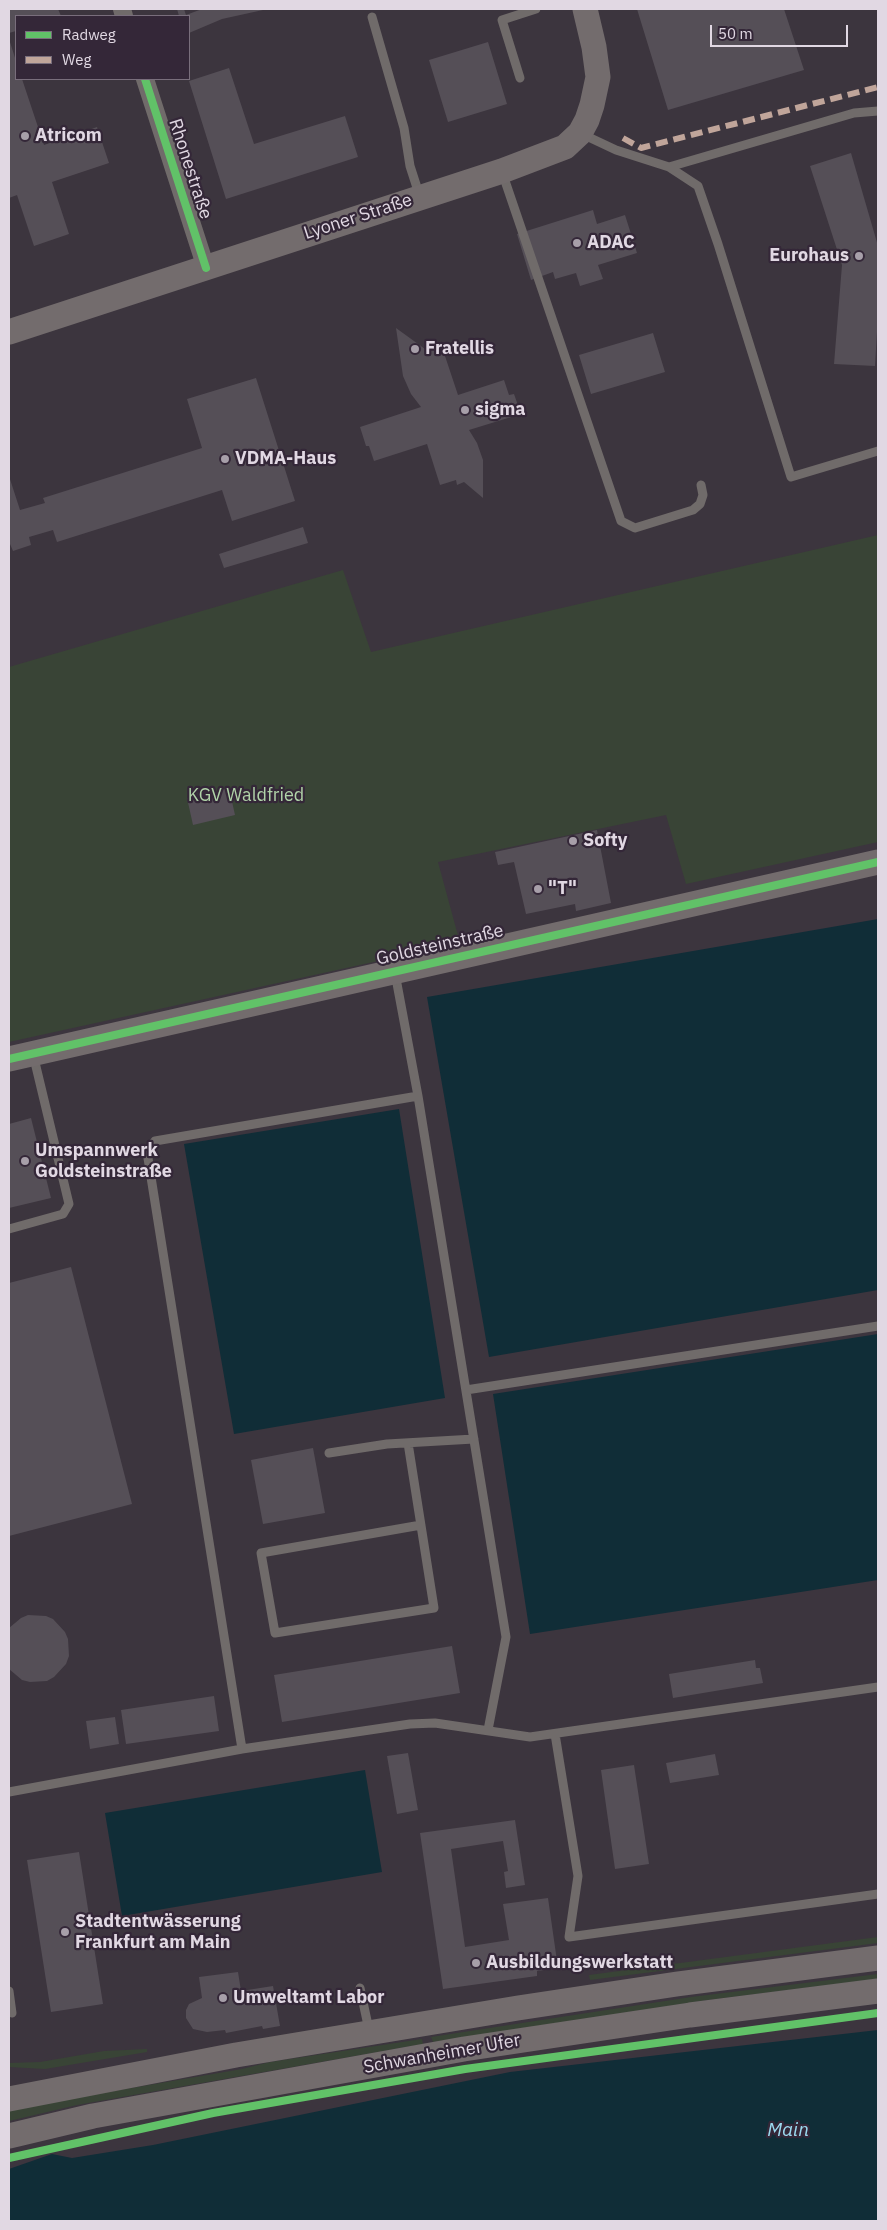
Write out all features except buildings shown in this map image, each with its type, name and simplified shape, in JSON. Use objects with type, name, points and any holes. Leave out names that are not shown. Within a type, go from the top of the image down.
[{"type":"main road","name":"Lyoner Straße","points":[[9,332],[502,171],[565,147],[580,133],[592,105],[598,77],[594,47],[585,9]]},
{"type":"main road","name":"Goldsteinstraße","points":[[9,1059],[878,862]]},
{"type":"main road","name":"Schwanheimer Ufer","points":[[9,2100],[236,2055],[369,2033],[668,1985],[878,1958]]},
{"type":"main road","name":"Schwanheimer Ufer","points":[[9,2136],[93,2116],[464,2049],[690,2015],[878,1991]]},
{"type":"main road","points":[[9,2083],[52,2091]]},
{"type":"street","name":"Rhonestraße","points":[[145,80],[206,268]]},
{"type":"lane","points":[[520,78],[502,20],[536,9]]},
{"type":"lane","points":[[372,17],[404,128],[410,166],[420,197]]},
{"type":"lane","points":[[669,167],[854,113],[878,111]]},
{"type":"lane","points":[[580,133],[616,150],[669,167],[698,186],[791,477],[878,451]]},
{"type":"lane","points":[[502,171],[621,520],[635,528],[692,510],[700,504],[703,496],[701,485]]},
{"type":"lane","points":[[395,971],[418,1096],[506,1637],[488,1730]]},
{"type":"lane","points":[[9,1229],[63,1214],[69,1204],[33,1054]]},
{"type":"lane","points":[[242,1749],[147,1152],[155,1141],[418,1096]]},
{"type":"lane","points":[[466,1390],[878,1326]]},
{"type":"lane","points":[[329,1453],[408,1443],[474,1439]]},
{"type":"lane","points":[[408,1443],[421,1525],[434,1608],[275,1633],[261,1554],[421,1525]]},
{"type":"lane","points":[[9,1792],[242,1749],[410,1724],[436,1723],[530,1737],[878,1688]]},
{"type":"lane","points":[[554,1734],[578,1876],[569,1937],[878,1894]]},
{"type":"lane","points":[[360,1988],[369,2033]]},
{"type":"lane","points":[[9,1991],[12,2013]]},
{"type":"green space","name":"KGV Waldfried","points":[[878,535],[878,842],[686,884],[666,815],[438,862],[460,943],[9,1042],[9,667],[343,570],[371,652]]},
{"type":"green space","points":[[878,1937],[878,1943],[590,1980],[589,1975]]},
{"type":"green space","points":[[878,1974],[878,1979],[708,2000],[433,2042],[431,2037],[691,1997]]},
{"type":"green space","points":[[422,2039],[423,2044],[77,2105],[9,2121],[9,2109],[242,2069],[270,2062]]},
{"type":"green space","points":[[147,2049],[147,2052],[45,2069],[9,2067],[9,2063],[40,2062],[104,2051]]},
{"type":"water","points":[[878,919],[878,1290],[489,1357],[427,997]]},
{"type":"water","points":[[399,1109],[445,1398],[234,1434],[184,1144]]},
{"type":"water","points":[[878,1334],[878,1580],[530,1634],[493,1394]]},
{"type":"water","points":[[365,1770],[382,1872],[122,1916],[105,1813]]},
{"type":"water","name":"Main","points":[[878,2030],[878,2221],[9,2221],[9,2169],[52,2154],[72,2158],[153,2145],[510,2072]]},
{"type":"marked path","points":[[623,138],[641,148],[878,87]]},
{"type":"cycle path","points":[[145,80],[206,268]]},
{"type":"cycle path","points":[[9,1059],[878,862]]},
{"type":"cycle path","points":[[9,2158],[213,2113],[465,2069],[878,2013]]},
{"type":"place","name":"Atricom","points":[[25,136]]},
{"type":"place","name":"ADAC","points":[[577,243]]},
{"type":"place","name":"Eurohaus","points":[[859,256]]},
{"type":"place","name":"Fratellis","points":[[415,349]]},
{"type":"place","name":"sigma","points":[[465,410]]},
{"type":"place","name":"VDMA-Haus","points":[[225,459]]},
{"type":"place","name":"Softy","points":[[573,841]]},
{"type":"place","name":"\"T\"","points":[[538,889]]},
{"type":"place","name":"Umspannwerk Goldsteinstraße","points":[[25,1161]]},
{"type":"place","name":"Stadtentwässerung Frankfurt am Main","points":[[65,1932]]},
{"type":"place","name":"Ausbildungswerkstatt","points":[[476,1963]]},
{"type":"place","name":"Umweltamt Labor","points":[[223,1998]]}]
